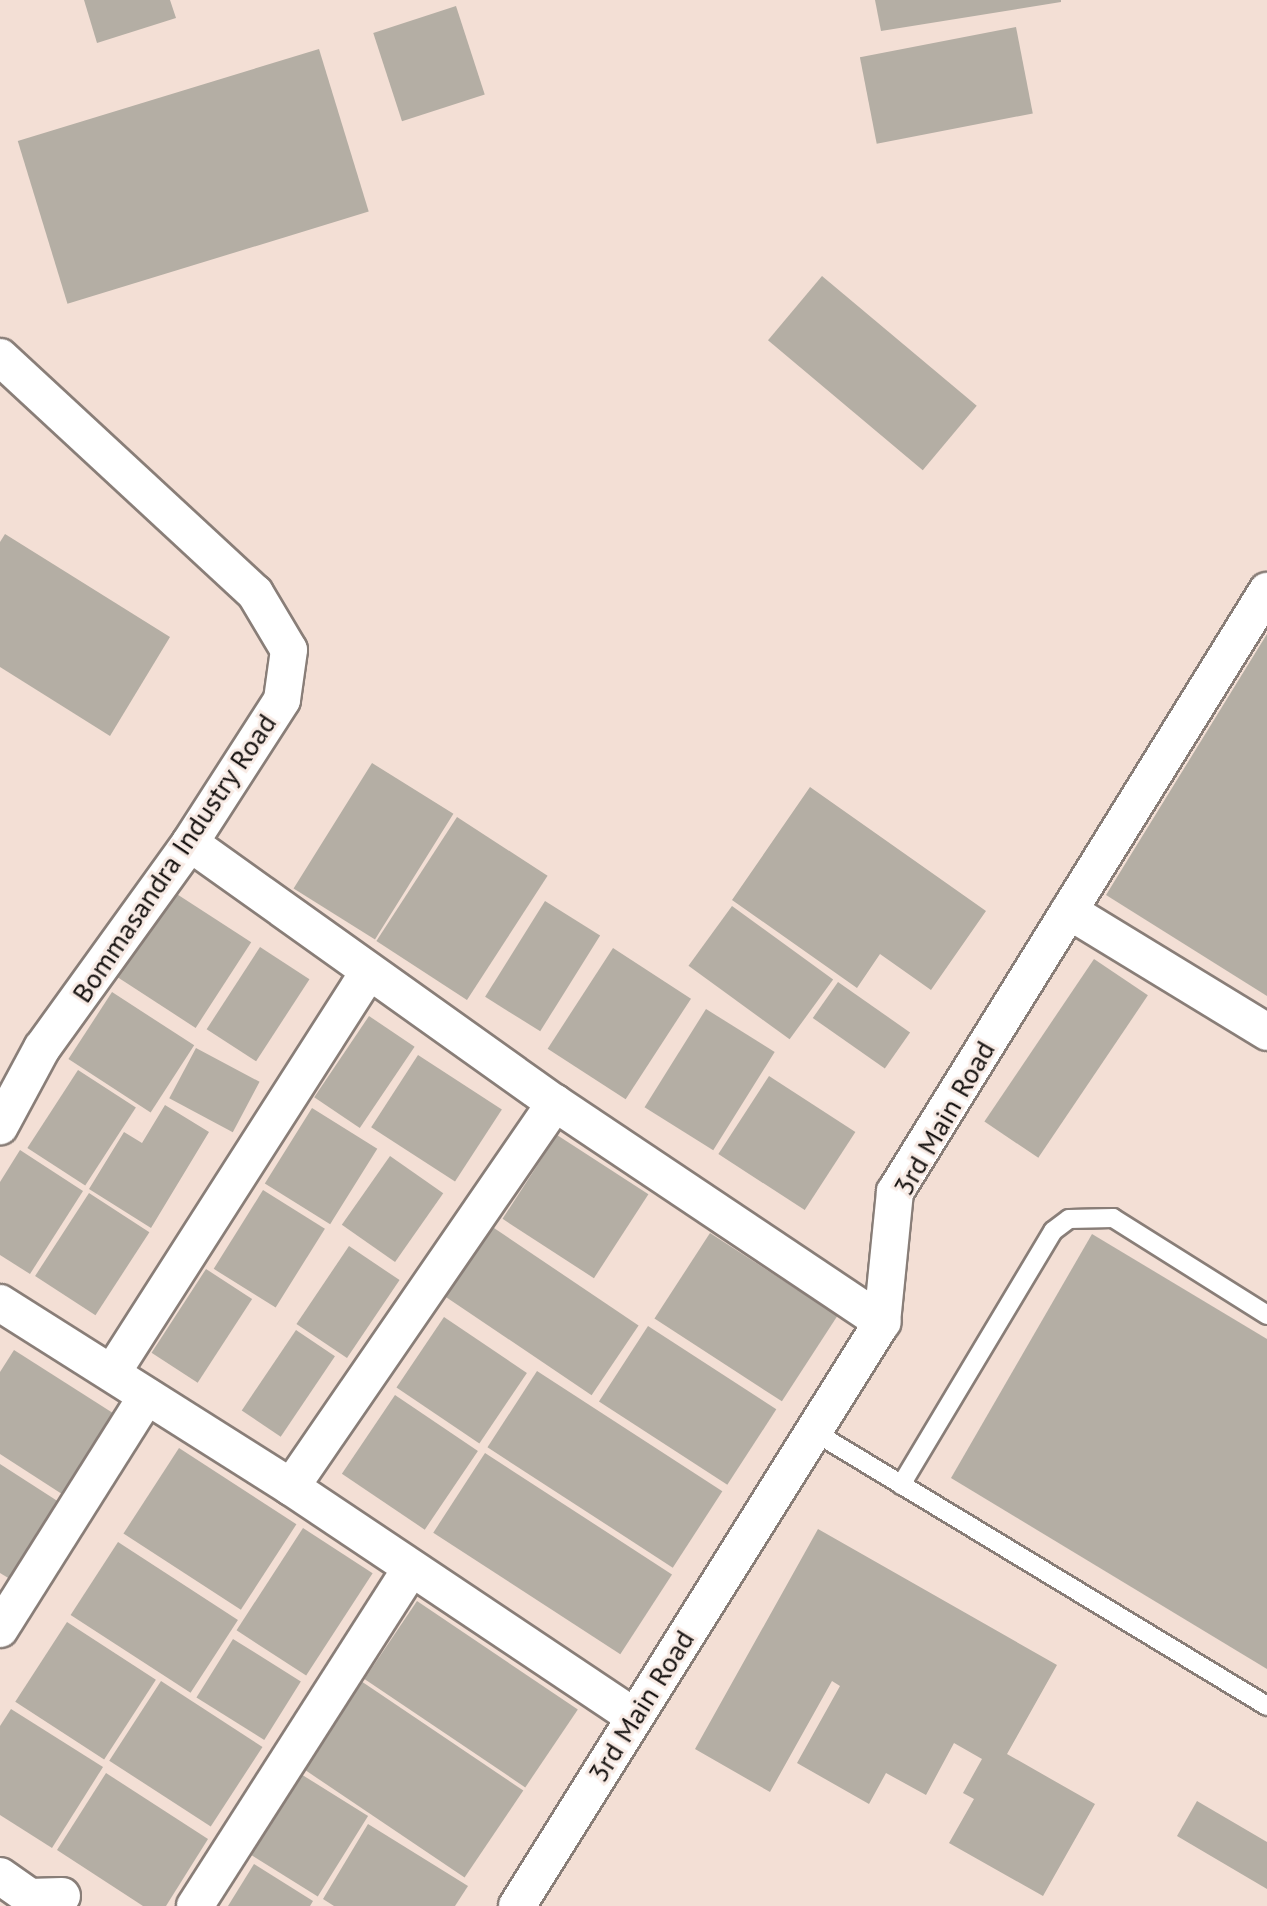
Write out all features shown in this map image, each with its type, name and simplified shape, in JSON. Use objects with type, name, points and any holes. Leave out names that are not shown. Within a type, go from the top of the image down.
[{"type":"street","name":"Bommasandra Industry Road","points":[[0,357],[255,593],[289,650],[282,700],[190,843],[42,1048],[0,1126]]},
{"type":"street","name":"3rd Main Road","points":[[517,1906],[882,1322],[895,1192],[1267,591]]},
{"type":"street","points":[[190,843],[368,973],[555,1103],[882,1322]]},
{"type":"street","points":[[1069,911],[1267,1032]]},
{"type":"street","points":[[112,1373],[368,973]]},
{"type":"street","points":[[291,1487],[555,1103]]},
{"type":"street","points":[[0,1303],[291,1487],[634,1717]]},
{"type":"street","points":[[0,1629],[147,1396]]},
{"type":"street","points":[[195,1906],[411,1568]]},
{"type":"street","points":[[0,1876],[30,1897],[65,1903]]},
{"type":"lane","points":[[901,1485],[1053,1231],[1069,1219],[1113,1218],[1267,1315]]},
{"type":"lane","points":[[813,1431],[1267,1706]]},
{"type":"shaded area","points":[[0,0],[1267,0],[1267,1906],[0,1906]]},
{"type":"building","points":[[84,0],[170,0],[176,18],[97,43]]},
{"type":"building","points":[[875,0],[1061,0],[1061,2],[881,31]]},
{"type":"building","points":[[456,6],[485,94],[402,121],[373,33]]},
{"type":"building","points":[[1016,27],[1033,113],[877,144],[860,57]]},
{"type":"building","points":[[319,49],[369,212],[67,304],[18,141]]},
{"type":"building","points":[[822,276],[977,406],[923,470],[768,340]]},
{"type":"building","points":[[5,534],[170,637],[110,736],[0,667],[0,542]]},
{"type":"building","points":[[1267,634],[1267,996],[1106,895]]},
{"type":"building","points":[[372,763],[453,814],[375,939],[294,889]]},
{"type":"building","points":[[810,787],[986,911],[931,990],[880,954],[857,988],[732,900]]},
{"type":"building","points":[[457,817],[548,876],[467,1000],[376,941]]},
{"type":"building","points":[[169,889],[251,942],[196,1028],[113,975]]},
{"type":"building","points":[[545,901],[600,935],[540,1031],[485,997]]},
{"type":"building","points":[[732,906],[833,979],[790,1039],[689,966]]},
{"type":"building","points":[[260,947],[309,979],[256,1061],[207,1029]]},
{"type":"building","points":[[613,948],[691,999],[626,1099],[548,1049]]},
{"type":"building","points":[[1094,959],[1148,995],[1038,1158],[984,1121]]},
{"type":"building","points":[[838,982],[910,1032],[885,1069],[813,1018]]},
{"type":"building","points":[[112,992],[194,1045],[151,1112],[68,1059]]},
{"type":"building","points":[[706,1009],[775,1052],[713,1150],[645,1107]]},
{"type":"building","points":[[369,1016],[415,1047],[360,1128],[314,1097]]},
{"type":"building","points":[[196,1048],[260,1082],[233,1132],[169,1098]]},
{"type":"building","points":[[418,1055],[502,1109],[455,1182],[371,1127]]},
{"type":"building","points":[[78,1070],[136,1108],[85,1186],[27,1148]]},
{"type":"building","points":[[769,1076],[855,1132],[805,1210],[718,1154]]},
{"type":"building","points":[[165,1105],[209,1132],[151,1228],[89,1189],[124,1132],[142,1143]]},
{"type":"building","points":[[312,1108],[377,1149],[330,1224],[265,1183]]},
{"type":"building","points":[[557,1135],[648,1194],[594,1278],[503,1219]]},
{"type":"building","points":[[20,1150],[83,1191],[30,1274],[0,1255],[0,1182]]},
{"type":"building","points":[[390,1156],[443,1193],[395,1262],[342,1225]]},
{"type":"building","points":[[263,1190],[325,1229],[276,1308],[214,1269]]},
{"type":"building","points":[[89,1193],[149,1232],[95,1315],[35,1276]]},
{"type":"building","points":[[491,1226],[639,1326],[592,1395],[444,1296]]},
{"type":"building","points":[[710,1233],[837,1316],[782,1401],[654,1319]]},
{"type":"building","points":[[1092,1234],[1267,1339],[1267,1669],[951,1478]]},
{"type":"building","points":[[349,1246],[400,1280],[347,1358],[296,1324]]},
{"type":"building","points":[[206,1269],[252,1299],[198,1383],[152,1353]]},
{"type":"building","points":[[444,1317],[527,1373],[479,1443],[396,1387]]},
{"type":"building","points":[[648,1326],[776,1409],[727,1485],[599,1401]]},
{"type":"building","points":[[296,1330],[335,1356],[281,1437],[242,1410]]},
{"type":"building","points":[[14,1350],[116,1415],[65,1496],[0,1454],[0,1372]]},
{"type":"building","points":[[537,1371],[722,1491],[673,1568],[487,1447]]},
{"type":"building","points":[[395,1395],[478,1451],[425,1530],[342,1474]]},
{"type":"building","points":[[179,1448],[296,1524],[241,1610],[123,1534]]},
{"type":"building","points":[[485,1453],[672,1574],[620,1654],[433,1533]]},
{"type":"building","points":[[0,1464],[59,1502],[10,1579],[0,1573]]},
{"type":"building","points":[[303,1528],[373,1573],[306,1676],[237,1630]]},
{"type":"building","points":[[818,1529],[1057,1665],[1007,1754],[1095,1804],[1043,1896],[949,1843],[974,1799],[963,1793],[982,1759],[954,1743],[926,1795],[886,1773],[869,1804],[797,1763],[840,1686],[832,1681],[770,1792],[695,1749]]},
{"type":"building","points":[[118,1542],[238,1620],[191,1693],[71,1615]]},
{"type":"building","points":[[417,1601],[578,1709],[525,1787],[364,1679]]},
{"type":"building","points":[[67,1622],[156,1680],[104,1759],[15,1702]]},
{"type":"building","points":[[233,1639],[301,1681],[264,1740],[196,1698]]},
{"type":"building","points":[[355,1677],[523,1791],[465,1878],[296,1764]]},
{"type":"building","points":[[161,1681],[262,1747],[211,1827],[109,1761]]},
{"type":"building","points":[[11,1709],[103,1767],[52,1848],[0,1815],[0,1726]]},
{"type":"building","points":[[296,1771],[368,1816],[318,1897],[246,1852]]},
{"type":"building","points":[[106,1773],[208,1839],[166,1906],[143,1906],[57,1850]]},
{"type":"building","points":[[1197,1801],[1267,1842],[1267,1889],[1177,1836]]},
{"type":"building","points":[[368,1824],[468,1886],[455,1906],[334,1906],[323,1899]]},
{"type":"building","points":[[254,1864],[313,1901],[310,1906],[228,1906]]}]
